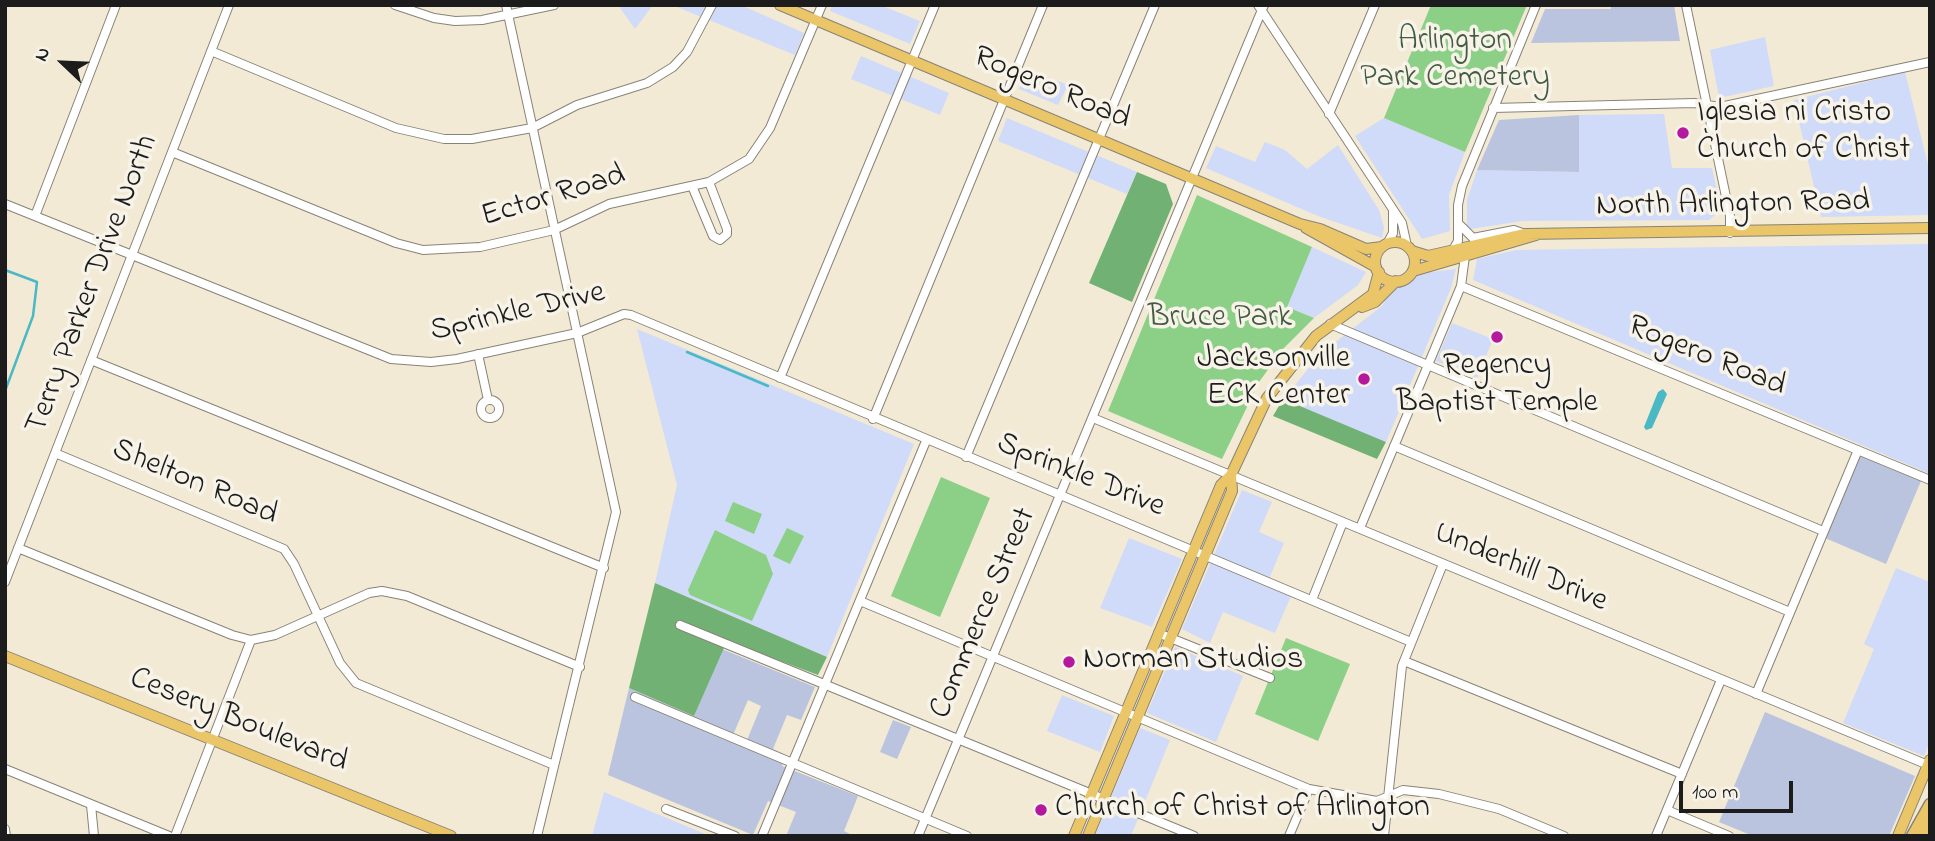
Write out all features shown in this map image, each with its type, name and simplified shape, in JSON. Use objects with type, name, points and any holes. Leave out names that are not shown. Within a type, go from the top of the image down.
[{"type":"highway","points":[[1912,836],[1930,804]]},
{"type":"highway","points":[[1923,836],[1930,820]]},
{"type":"main road","name":"Rogero Road","points":[[780,5],[1300,224],[1378,270]]},
{"type":"main road","name":"Rogero Road","points":[[1300,224],[1320,229],[1366,249],[1385,245]]},
{"type":"main road","name":"North Arlington Road","points":[[1410,249],[1428,256],[1525,234],[1930,228]]},
{"type":"main road","name":"North Arlington Road","points":[[1413,271],[1536,235]]},
{"type":"main road","points":[[1074,836],[1221,485],[1231,475],[1267,398],[1300,352],[1330,324],[1373,293],[1378,270],[1376,258],[1385,245],[1395,242],[1410,249],[1415,263],[1413,271],[1404,279],[1396,281],[1384,278],[1378,270]]},
{"type":"main road","points":[[1355,307],[1375,302],[1396,281]]},
{"type":"main road","points":[[1088,836],[1232,491],[1231,475]]},
{"type":"main road","name":"Cesery Boulevard","points":[[5,656],[451,836]]},
{"type":"main road","points":[[1898,836],[1929,762]]},
{"type":"street","points":[[35,216],[117,5]]},
{"type":"street","name":"Terry Parker Drive North","points":[[5,582],[229,5]]},
{"type":"street","points":[[395,5],[424,15],[456,21],[508,15],[554,5]]},
{"type":"street","points":[[506,5],[616,512],[537,836]]},
{"type":"street","points":[[211,51],[419,134],[444,139],[472,139],[532,128],[577,104],[639,87],[673,66],[690,48],[712,5]]},
{"type":"street","name":"Ector Road","points":[[172,152],[396,243],[423,250],[480,247],[554,230],[609,204],[709,183],[736,169],[760,145],[822,5]]},
{"type":"street","points":[[780,378],[935,5]]},
{"type":"street","points":[[873,419],[1043,5]]},
{"type":"street","points":[[967,457],[1155,5]]},
{"type":"street","points":[[1329,114],[1375,5]]},
{"type":"street","points":[[1453,250],[1458,241],[1458,205],[1462,186],[1536,5]]},
{"type":"street","points":[[1686,5],[1730,216],[1730,233]]},
{"type":"street","points":[[1262,7],[1402,223],[1410,249]]},
{"type":"street","name":"Commerce Street","points":[[918,836],[1262,7]]},
{"type":"street","points":[[1493,108],[1720,107],[1930,62]]},
{"type":"street","points":[[692,186],[713,236],[720,240],[727,234],[727,229],[709,183]]},
{"type":"street","name":"Sprinkle Drive","points":[[5,204],[131,257],[391,359],[431,362],[478,354],[577,333],[624,314],[631,315],[873,419],[1205,554],[1410,642]]},
{"type":"street","points":[[1385,245],[1393,233],[1393,211]]},
{"type":"street","points":[[1460,225],[1473,238],[1514,230],[1525,234]]},
{"type":"street","points":[[1360,528],[1461,286],[1465,256]]},
{"type":"street","name":"Rogero Road","points":[[1461,286],[1930,480]]},
{"type":"street","points":[[1330,324],[1823,531]]},
{"type":"street","points":[[478,354],[488,400]]},
{"type":"street","points":[[91,360],[604,568]]},
{"type":"street","name":"Underhill Drive","points":[[1093,418],[1721,680],[1929,762]]},
{"type":"street","points":[[762,836],[926,441]]},
{"type":"street","points":[[1394,446],[1790,612]]},
{"type":"street","points":[[1756,694],[1858,450]]},
{"type":"street","name":"Shelton Road","points":[[55,453],[284,549],[294,564],[340,663],[356,683],[554,765]]},
{"type":"street","points":[[1312,600],[1343,522]]},
{"type":"street","points":[[19,548],[232,635],[251,640],[275,635],[369,593],[395,592],[580,667]]},
{"type":"street","points":[[1384,836],[1404,661],[1443,564]]},
{"type":"street","points":[[860,601],[1309,789],[1377,801],[1403,790],[1473,800],[1564,836]]},
{"type":"street","points":[[680,625],[825,682],[1194,836]]},
{"type":"street","points":[[1158,633],[1270,678]]},
{"type":"street","points":[[5,769],[159,834],[172,836],[213,740],[251,640]]},
{"type":"street","points":[[1404,661],[1682,774]]},
{"type":"street","points":[[1656,836],[1721,680]]},
{"type":"street","points":[[635,697],[967,836]]},
{"type":"street","points":[[1289,836],[1309,789]]},
{"type":"street","points":[[91,805],[94,836]]},
{"type":"street","points":[[666,809],[735,836]]},
{"type":"street","points":[[1667,810],[1729,836]]},
{"type":"street","points":[[5,829],[6,836]]},
{"type":"shaded area","points":[[618,5],[653,5],[635,29]]},
{"type":"shaded area","points":[[672,5],[741,5],[804,33],[795,55]]},
{"type":"shaded area","points":[[832,5],[880,5],[920,21],[910,44],[830,11]]},
{"type":"shaded area","points":[[1611,5],[1674,5],[1680,41],[1531,43],[1545,9],[1611,9]]},
{"type":"shaded area","points":[[1765,37],[1774,86],[1719,98],[1710,50]]},
{"type":"shaded area","points":[[861,56],[949,93],[940,115],[851,79]]},
{"type":"shaded area","points":[[1028,69],[1068,85],[1058,105],[1019,89]]},
{"type":"shaded area","points":[[1905,72],[1930,173],[1930,215],[1821,217],[1794,100]]},
{"type":"shaded area","points":[[1664,114],[1672,168],[1712,168],[1721,210],[1709,220],[1523,221],[1470,229],[1467,225],[1467,200],[1477,170],[1579,172],[1579,115]]},
{"type":"shaded area","points":[[1579,115],[1579,172],[1477,170],[1499,120]]},
{"type":"shaded area","points":[[1007,118],[1137,172],[1127,194],[998,141]]},
{"type":"shaded area","points":[[1384,118],[1465,152],[1449,195],[1450,231],[1422,239],[1355,136]]},
{"type":"shaded area","points":[[1265,142],[1285,150],[1307,169],[1338,145],[1379,210],[1384,227],[1382,238],[1318,216],[1206,168],[1216,146],[1255,162]]},
{"type":"shaded area","points":[[1930,244],[1930,474],[1473,280],[1477,259],[1516,250]]},
{"type":"shaded area","points":[[1312,247],[1366,272],[1358,285],[1314,318],[1286,307]]},
{"type":"shaded area","points":[[1456,269],[1451,288],[1386,442],[1283,400],[1320,354],[1382,306],[1399,276]]},
{"type":"shaded area","points":[[1452,323],[1493,339],[1477,378],[1436,361]]},
{"type":"shaded area","points":[[637,329],[914,444],[827,657],[655,583],[677,485]]},
{"type":"shaded area","points":[[1860,456],[1921,481],[1886,564],[1825,538]]},
{"type":"shaded area","points":[[1242,490],[1272,502],[1259,532],[1284,543],[1269,579],[1294,589],[1275,633],[1223,612],[1210,643],[1182,629]]},
{"type":"shaded area","points":[[1129,538],[1182,559],[1152,627],[1100,608]]},
{"type":"shaded area","points":[[1896,568],[1930,582],[1930,741],[1924,756],[1843,723],[1874,649],[1864,644]]},
{"type":"shaded area","points":[[1175,647],[1243,676],[1216,742],[1147,713]]},
{"type":"shaded area","points":[[722,649],[815,687],[801,720],[787,715],[773,749],[786,755],[782,766],[858,796],[844,831],[854,836],[786,836],[796,812],[768,801],[753,835],[608,775],[629,688],[694,716]],"holes":[[[748,700],[761,706],[747,740],[733,735]]]},
{"type":"shaded area","points":[[1062,695],[1114,716],[1100,752],[1047,731]]},
{"type":"shaded area","points":[[1765,712],[1915,776],[1889,836],[1753,836],[1719,822]]},
{"type":"shaded area","points":[[893,720],[911,727],[897,759],[880,752]]},
{"type":"shaded area","points":[[1140,728],[1170,740],[1131,836],[1095,836]]},
{"type":"shaded area","points":[[604,792],[710,836],[592,836]]},
{"type":"green space","name":"Arlington Park Cemetery","points":[[1431,5],[1527,5],[1465,152],[1384,118]]},
{"type":"green space","points":[[1137,172],[1166,184],[1173,204],[1132,302],[1089,283]]},
{"type":"green space","name":"Bruce Park","points":[[1197,195],[1312,247],[1287,307],[1314,318],[1283,349],[1259,382],[1222,459],[1108,411]]},
{"type":"green space","points":[[1283,399],[1386,442],[1377,459],[1273,416]]},
{"type":"green space","points":[[941,477],[990,498],[940,617],[891,596]]},
{"type":"green space","points":[[733,502],[762,514],[754,534],[725,521]]},
{"type":"green space","points":[[787,528],[804,536],[790,564],[773,556]]},
{"type":"green space","points":[[715,530],[766,555],[773,574],[752,621],[690,595],[688,590]]},
{"type":"green space","points":[[655,583],[827,657],[818,675],[727,641],[694,716],[629,688]]},
{"type":"green space","points":[[1286,638],[1350,664],[1318,741],[1255,714]]},
{"type":"water","points":[[1663,389],[1667,394],[1652,428],[1646,430],[1644,427],[1658,392]]},
{"type":"waterway","points":[[5,270],[37,282],[33,316],[5,391]]},
{"type":"waterway","points":[[687,352],[768,386]]},
{"type":"place","name":"Iglesia ni Cristo Church of Christ","points":[[1683,133]]},
{"type":"place","name":"Regency Baptist Temple","points":[[1497,337]]},
{"type":"place","name":"Jacksonville ECK Center","points":[[1364,379]]},
{"type":"place","name":"Norman Studios","points":[[1069,662]]},
{"type":"place","name":"Church of Christ of Arlington","points":[[1041,810]]}]
